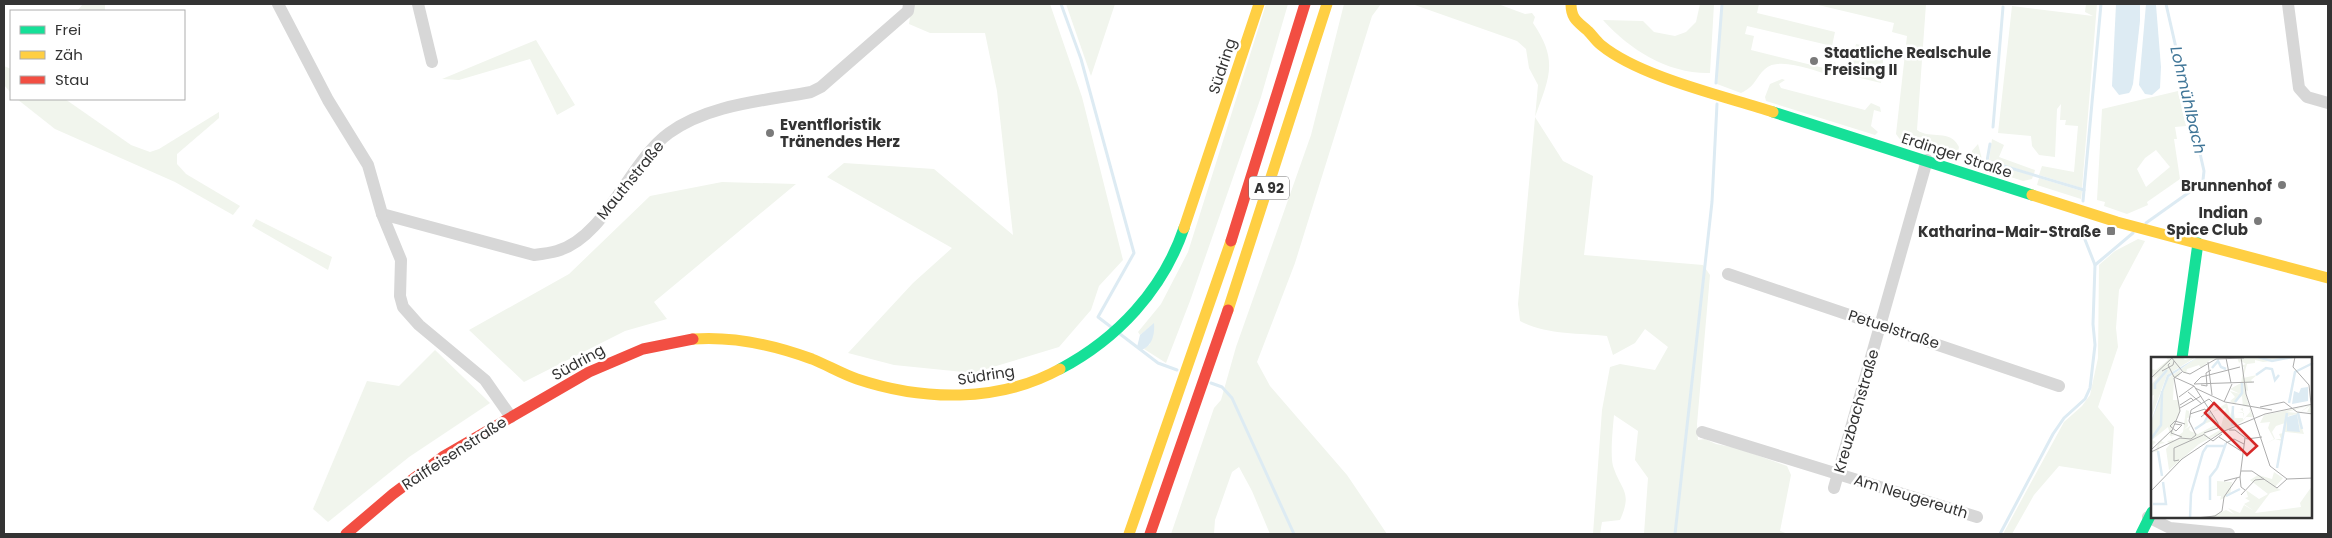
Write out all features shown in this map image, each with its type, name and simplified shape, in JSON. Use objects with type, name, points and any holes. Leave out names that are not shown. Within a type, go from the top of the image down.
[{"type":"main road","name":"Südring","points":[[512,417],[610,360],[653,346],[688,339],[732,338],[749,341],[780,348],[856,378],[898,390],[958,396],[1006,390],[1066,368],[1105,343],[1121,330],[1162,277],[1178,245],[1259,4]]},
{"type":"main road","name":"A 92","points":[[1129,534],[1245,201],[1305,4]]},
{"type":"main road","name":"A 92","points":[[1150,534],[1208,372],[1276,168],[1327,4]]},
{"type":"main road","name":"Erdinger Straße","points":[[1572,4],[1579,7],[1589,32],[1601,46],[1662,76],[2128,226],[2328,278]]},
{"type":"main road","points":[[2182,357],[2198,243]]},
{"type":"main road","name":"Raiffeisenstraße","points":[[346,534],[392,494],[445,456],[512,417]]},
{"type":"main road","points":[[2141,534],[2150,511]]},
{"type":"street","name":"Raiffeisenstraße","points":[[278,4],[328,100],[366,159],[382,214],[400,256],[400,296],[404,310],[419,325],[485,380],[512,417]]},
{"type":"street","points":[[418,4],[432,62]]},
{"type":"street","name":"Mauthstraße","points":[[382,214],[534,255],[557,251],[576,241],[589,229],[653,148],[669,133],[684,124],[721,109],[811,92],[822,87],[908,11],[909,4]]},
{"type":"street","points":[[2288,4],[2299,88],[2307,97],[2328,103]]},
{"type":"street","name":"Kreuzbachstraße","points":[[1834,488],[1927,160]]},
{"type":"street","name":"Petuelstraße","points":[[1728,274],[2059,386]]},
{"type":"street","name":"Am Neugereuth","points":[[1702,432],[1977,517]]},
{"type":"street","points":[[2158,518],[2170,528],[2229,534]]},
{"type":"shaded area","points":[[83,4],[105,4],[105,10],[78,10]]},
{"type":"shaded area","points":[[912,4],[1050,4],[1082,97],[1123,260],[1099,286],[1091,310],[1059,347],[973,373],[894,365],[848,353],[913,283],[952,248],[827,177],[844,163],[934,169],[1013,235],[997,91],[985,33],[930,33],[909,24]]},
{"type":"shaded area","points":[[1066,4],[1115,4],[1091,76]]},
{"type":"shaded area","points":[[1266,4],[1288,4],[1261,97],[1190,301],[1166,363],[1144,349],[1150,344],[1146,330],[1140,335],[1138,332],[1161,304],[1188,252]]},
{"type":"shaded area","points":[[1344,4],[1381,4],[1372,16],[1295,263],[1257,362],[1270,386],[1347,475],[1387,534],[1270,534],[1252,491],[1239,467],[1232,472],[1215,520],[1214,534],[1171,534],[1214,408],[1221,400],[1236,347],[1311,135]]},
{"type":"shaded area","points":[[1412,4],[1498,4],[1525,14],[1532,13],[1535,17],[1533,23],[1541,36],[1549,59],[1547,80],[1535,117],[1538,85],[1529,68],[1526,49],[1517,41]]},
{"type":"shaded area","points":[[1700,4],[1714,4],[1710,73],[1694,72],[1665,65],[1625,41],[1603,20],[1643,21],[1654,32],[1675,36],[1686,32],[1696,22]]},
{"type":"shaded area","points":[[1722,4],[1759,4],[1757,13],[1835,32],[1832,46],[1747,26],[1745,34],[1754,36],[1751,50],[1828,69],[1830,61],[1836,63],[1832,76],[1807,68],[1779,64],[1771,65],[1765,69],[1753,85],[1741,93],[1717,84]]},
{"type":"shaded area","points":[[1814,4],[1926,4],[1917,130],[1922,133],[1951,138],[1959,147],[1957,156],[1951,159],[1921,151],[1906,144],[1896,134],[1907,36],[1892,32],[1894,23]]},
{"type":"shaded area","points":[[2086,4],[2097,4],[2082,188],[2039,175],[2042,166],[2074,172],[2078,126],[2065,125],[2066,120],[2060,120],[2061,104],[2057,109],[2055,157],[2039,155],[2032,146],[2031,136],[1998,133],[2012,6],[2093,16],[2085,12]]},
{"type":"shaded area","points":[[2116,4],[2140,4],[2133,84],[2129,93],[2119,95],[2112,86]]},
{"type":"shaded area","points":[[2146,4],[2156,5],[2161,67],[2160,88],[2152,95],[2145,94],[2139,85]]},
{"type":"shaded area","points":[[536,40],[575,105],[557,115],[530,59],[459,80],[442,79]]},
{"type":"shaded area","points":[[1856,44],[1884,50],[1881,83],[1848,75]]},
{"type":"shaded area","points":[[4,66],[10,69],[10,92],[4,85]]},
{"type":"shaded area","points":[[1782,79],[1785,80],[1779,84],[1781,88],[1865,110],[1871,103],[1880,107],[1881,112],[1874,110],[1871,126],[1878,132],[1875,135],[1766,101],[1765,97],[1770,84]]},
{"type":"shaded area","points":[[2178,91],[2186,126],[2175,127],[2177,139],[2174,139],[2180,179],[2147,202],[2148,205],[2127,214],[2104,206],[2105,202],[2097,200],[2102,109]],"holes":[[[2156,150],[2170,167],[2146,187],[2137,169],[2145,158]]]},
{"type":"shaded area","points":[[18,100],[66,100],[131,145],[150,152],[159,149],[219,112],[219,118],[177,154],[177,164],[186,174],[240,206],[233,215],[175,182],[55,129]]},
{"type":"shaded area","points":[[1535,117],[1563,161],[1593,176],[1584,255],[1703,265],[1710,275],[1697,424],[1698,440],[1705,439],[1716,444],[1737,448],[1787,466],[1791,475],[1780,531],[1788,534],[1644,534],[1648,478],[1635,460],[1638,431],[1614,415],[1612,461],[1626,497],[1626,503],[1620,520],[1602,522],[1600,534],[1593,534],[1602,410],[1610,367],[1620,364],[1655,370],[1668,347],[1645,329],[1635,343],[1613,355],[1607,336],[1551,331],[1530,326],[1520,321],[1518,304]]},
{"type":"shaded area","points":[[1992,139],[2004,145],[1999,157],[2035,170],[2034,174],[1989,160]]},
{"type":"shaded area","points":[[1978,144],[1982,159],[2033,176],[2032,179],[2023,181],[1971,164],[1972,151]]},
{"type":"shaded area","points":[[2039,178],[2082,191],[2081,199],[2037,185]]},
{"type":"shaded area","points":[[722,182],[796,184],[654,302],[667,319],[625,331],[524,382],[469,330],[569,274],[650,196]]},
{"type":"shaded area","points":[[256,219],[332,257],[328,270],[252,226]]},
{"type":"shaded area","points":[[2138,239],[2145,241],[2119,290],[2116,328],[2118,347],[2098,407],[2114,427],[2111,474],[2059,466],[2034,495],[2012,534],[2003,534],[2064,422],[2082,406],[2090,395],[2098,358],[2099,265],[2115,251]]},
{"type":"shaded area","points":[[1154,323],[1152,340],[1148,346],[1141,350],[1137,347],[1140,335]]},
{"type":"shaded area","points":[[435,350],[490,403],[409,457],[328,522],[313,509],[367,381],[399,386]]},
{"type":"waterway","points":[[1061,4],[1081,59],[1134,253],[1098,317],[1111,327]]},
{"type":"waterway","points":[[1716,83],[1722,4]]},
{"type":"waterway","name":"Lohmühlbach","points":[[2083,201],[2101,4]]},
{"type":"waterway","name":"Lohmühlbach","points":[[2146,223],[2198,186],[2203,180],[2204,171],[2166,4]]},
{"type":"waterway","name":"Lohmühlbach","points":[[1993,127],[2003,7]]},
{"type":"waterway","points":[[1675,534],[1712,202],[1717,104]]},
{"type":"waterway","name":"Lohmühlbach","points":[[1990,144],[1987,161],[2084,190]]},
{"type":"waterway","name":"Lohmühlbach","points":[[2080,227],[2095,265]]},
{"type":"waterway","name":"Lohmühlbach","points":[[2000,534],[2053,434],[2064,418],[2085,399],[2090,388],[2095,345],[2093,324],[2095,265],[2133,233]]},
{"type":"waterway","points":[[1120,334],[1158,363],[1177,370]]},
{"type":"waterway","points":[[1211,383],[1222,387],[1232,398],[1294,534]]},
{"type":"traffic: fast","points":[[1773,112],[2032,195]]},
{"type":"traffic: fast","points":[[1060,369],[1100,343],[1119,328],[1136,310],[1164,272],[1184,228]]},
{"type":"traffic: fast","points":[[2182,357],[2198,243]]},
{"type":"traffic: fast","points":[[2141,534],[2151,514]]},
{"type":"traffic: slow","points":[[1184,228],[1259,4]]},
{"type":"traffic: slow","points":[[1228,310],[1327,4]]},
{"type":"traffic: slow","points":[[1571,4],[1572,13],[1576,20],[1599,43],[1637,67],[1683,84],[1773,112]]},
{"type":"traffic: slow","points":[[2032,195],[2117,222],[2328,278]]},
{"type":"traffic: slow","points":[[1129,534],[1231,241]]},
{"type":"traffic: slow","points":[[693,339],[738,340],[768,346],[812,359],[857,379],[908,392],[960,395],[986,393],[1036,380],[1060,369]]},
{"type":"traffic: jam","points":[[1231,241],[1305,4]]},
{"type":"traffic: jam","points":[[1150,534],[1228,310]]},
{"type":"traffic: jam","points":[[346,534],[393,494],[444,456],[589,372],[643,349],[693,339]]},
{"type":"place","name":"Staatliche Realschule Freising II","points":[[1814,61]]},
{"type":"place","name":"Eventfloristik Tränendes Herz","points":[[770,133]]},
{"type":"place","name":"Brunnenhof","points":[[2282,185]]},
{"type":"place","name":"Indian Spice Club","points":[[2258,221]]},
{"type":"place","name":"Katharina-Mair-Straße","points":[[2111,231]]}]
